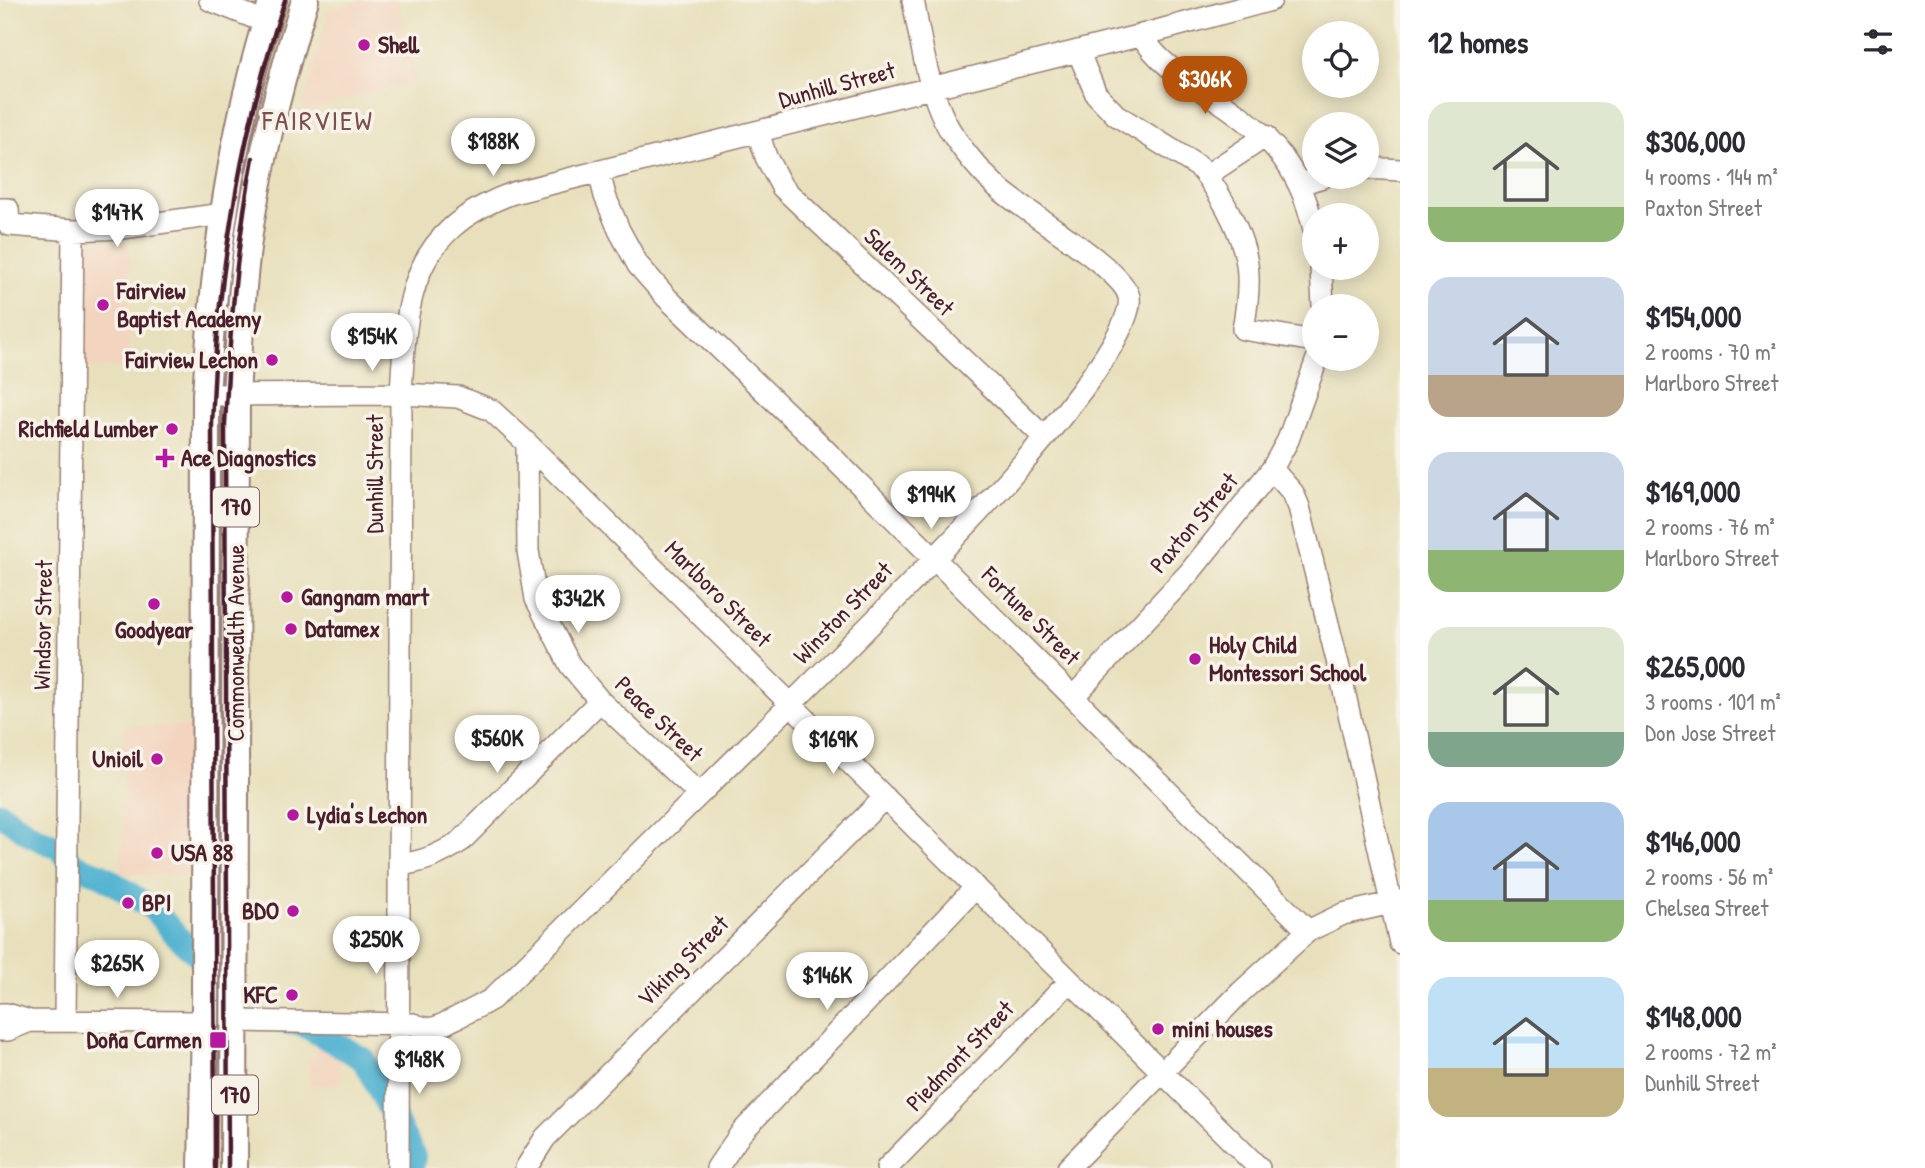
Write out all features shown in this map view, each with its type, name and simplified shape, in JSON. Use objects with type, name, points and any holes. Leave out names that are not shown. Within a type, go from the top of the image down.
[{"type":"main road","name":"Commonwealth Avenue","points":[[234,1168],[236,395],[253,210],[269,136],[305,0]]},
{"type":"main road","name":"Commonwealth Avenue","points":[[202,1168],[205,1022],[206,395],[211,310],[229,170],[269,11]]},
{"type":"street","points":[[210,0],[269,11]]},
{"type":"street","name":"Winston Street","points":[[236,1021],[405,1024],[432,1015],[453,1019],[492,999],[791,704],[934,558],[1010,478],[1079,394],[1121,328],[1128,310],[1129,298],[1124,285],[1113,273],[995,185],[952,133],[939,109],[913,0]]},
{"type":"street","name":"Dunhill Street","points":[[398,1168],[405,1024],[399,865],[401,394],[407,311],[414,284],[426,257],[459,221],[484,203],[513,193],[1271,0]]},
{"type":"street","points":[[1142,35],[1148,46],[1164,62],[1185,79],[1240,114],[1266,136],[1286,161],[1299,184],[1305,203]]},
{"type":"street","points":[[1078,51],[1096,94],[1116,115],[1199,167],[1207,175],[1241,236],[1247,256],[1249,278],[1243,329],[1302,339]]},
{"type":"street","name":"Salem Street","points":[[758,132],[766,157],[782,187],[1044,438]]},
{"type":"street","points":[[1207,175],[1266,136]]},
{"type":"street","points":[[1379,169],[1400,170]]},
{"type":"street","name":"Fortune Street","points":[[599,172],[605,196],[638,265],[667,298],[1074,696],[1308,931]]},
{"type":"street","points":[[0,209],[8,209],[10,212],[9,225],[73,230],[121,228],[223,214]]},
{"type":"street","name":"Windsor Street","points":[[65,1021],[73,230]]},
{"type":"street","name":"Paxton Street","points":[[1074,696],[1189,573],[1272,469],[1288,440],[1313,371]]},
{"type":"street","name":"Marlboro Street","points":[[206,395],[401,394],[457,397],[476,402],[491,410],[976,887],[1255,1167]]},
{"type":"street","name":"Peace Street","points":[[527,443],[528,551],[536,599],[570,665],[600,701],[699,794]]},
{"type":"street","points":[[1272,469],[1293,493],[1299,507],[1395,901],[1400,943]]},
{"type":"street","points":[[399,865],[421,862],[443,853],[461,841],[600,701]]},
{"type":"street","name":"Viking Street","points":[[526,1168],[545,1138],[885,797]]},
{"type":"street","points":[[717,1168],[741,1133],[976,887]]},
{"type":"street","points":[[1068,1168],[1241,992],[1308,931],[1343,914],[1395,901]]},
{"type":"street","name":"Piedmont Street","points":[[887,1168],[1070,981]]},
{"type":"street","points":[[0,1014],[30,1021],[205,1022]]},
{"type":"street","points":[[0,1030],[8,1030],[30,1021]]},
{"type":"shaded area","name":"Shell","points":[[362,0],[397,0],[417,80],[302,112],[329,10]]},
{"type":"shaded area","name":"Fairview Baptist Academy","points":[[78,243],[130,243],[129,367],[75,370]]},
{"type":"shaded area","name":"Unioil","points":[[124,726],[191,726],[191,875],[121,874],[122,833],[169,833],[123,832]]},
{"type":"shaded area","points":[[316,1038],[340,1038],[340,1085],[308,1085],[308,1056],[316,1056]]},
{"type":"waterway","points":[[0,813],[32,836],[59,848],[74,865],[100,874],[153,909],[175,934],[228,983],[242,1003]]},
{"type":"waterway","points":[[288,1023],[300,1023],[363,1059],[414,1156],[412,1168]]},
{"type":"railway","points":[[215,1168],[212,424],[216,355],[224,273],[243,154],[262,76],[285,0]]},
{"type":"railway","points":[[228,1168],[225,424],[238,257],[253,158]]},
{"type":"place","name":"Shell","points":[[364,45]]},
{"type":"place","name":"Fairview Baptist Academy","points":[[103,305]]},
{"type":"place","name":"Fairview Lechon","points":[[272,360]]},
{"type":"place","name":"Richfield Lumber","points":[[172,429]]},
{"type":"place","name":"Ace Diagnostics","points":[[165,458]]},
{"type":"place","name":"Gangnam mart","points":[[287,597]]},
{"type":"place","name":"Goodyear","points":[[154,604]]},
{"type":"place","name":"Datamex","points":[[291,629]]},
{"type":"place","name":"Holy Child Montessori School","points":[[1195,659]]},
{"type":"place","name":"Unioil","points":[[157,759]]},
{"type":"place","name":"Lydia's Lechon","points":[[293,815]]},
{"type":"place","name":"USA 88","points":[[157,853]]},
{"type":"place","name":"BPI","points":[[128,903]]},
{"type":"place","name":"BDO","points":[[293,911]]},
{"type":"place","name":"KFC","points":[[292,995]]},
{"type":"place","name":"mini houses","points":[[1158,1029]]},
{"type":"place","name":"Doña Carmen","points":[[218,1040]]},
{"type":"district","name":"FAIRVIEW","points":[[318,120]]}]
